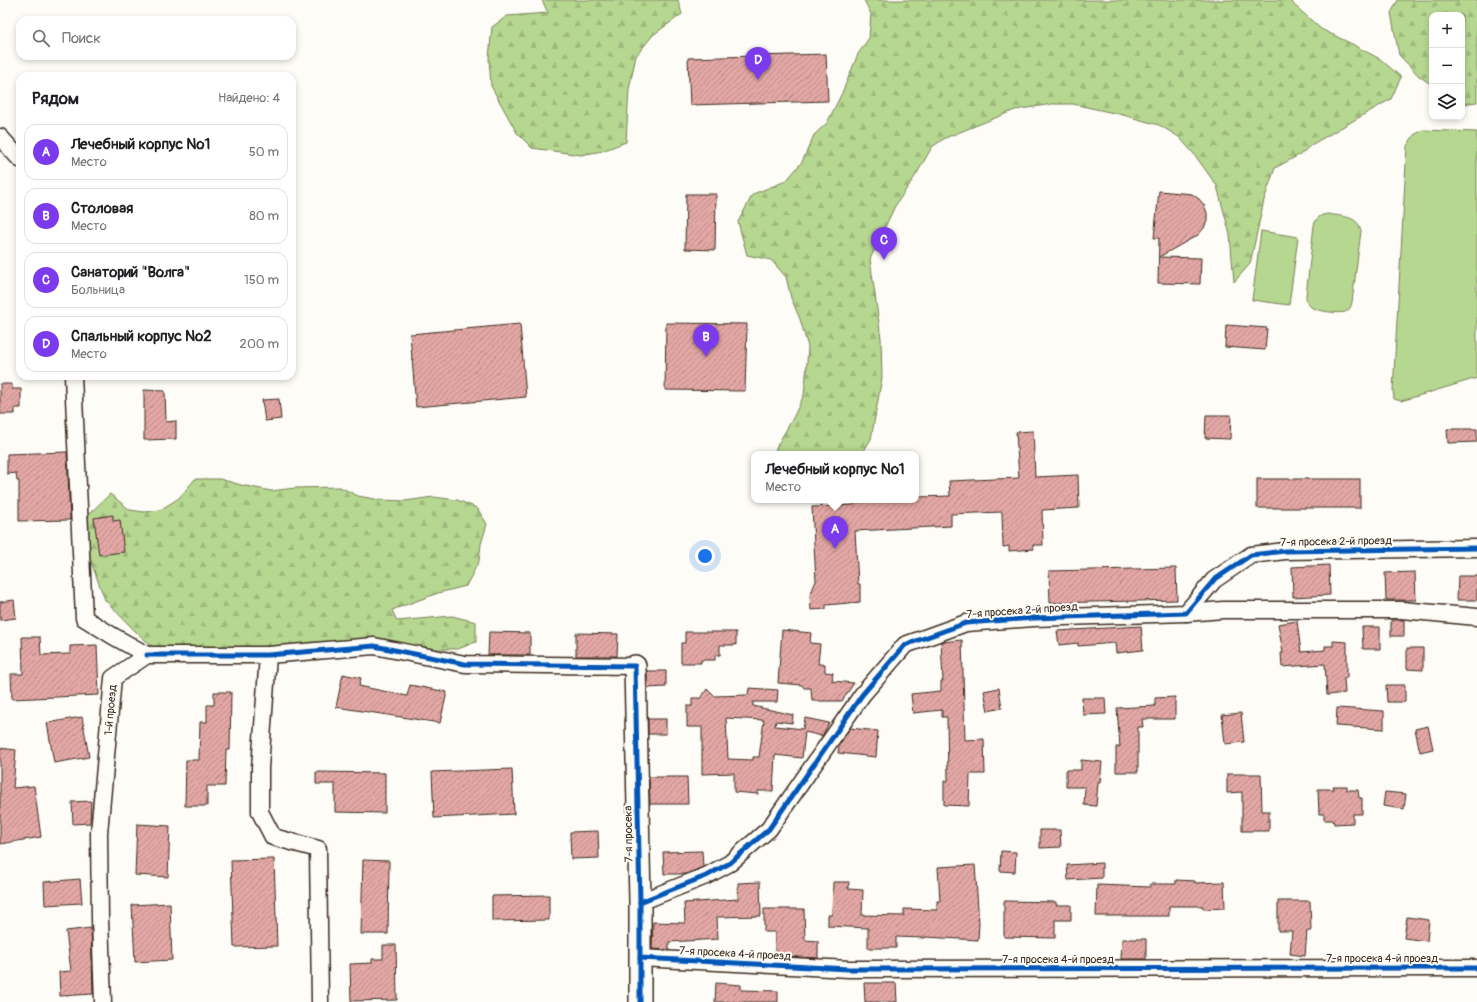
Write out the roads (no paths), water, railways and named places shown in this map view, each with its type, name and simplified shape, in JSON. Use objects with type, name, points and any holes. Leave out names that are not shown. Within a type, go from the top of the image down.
[{"type":"street","points":[[0,137],[16,155]]},
{"type":"street","points":[[73,380],[84,618],[147,655],[268,655],[374,646],[465,664],[635,666]]},
{"type":"street","name":"7-я просека 2-й проезд","points":[[1186,613],[1214,580],[1251,555],[1285,551],[1477,548]]},
{"type":"street","name":"7-я просека 2-й проезд","points":[[640,902],[706,876],[730,863],[769,829],[862,695],[905,645],[966,623],[1034,618],[1186,613],[1223,610],[1402,610],[1477,617]]},
{"type":"street","name":"1-й проезд","points":[[103,1002],[99,833],[113,678],[147,655]]},
{"type":"street","points":[[268,655],[260,768],[260,812],[273,837],[318,849],[320,1002]]},
{"type":"street","name":"7-я просека","points":[[635,666],[640,902],[640,1002]]},
{"type":"street","name":"7-я просека 4-й проезд","points":[[640,958],[849,969],[1477,968]]},
{"type":"place","name":"Спальный корпус №2","points":[[758,80]]},
{"type":"place","name":"Санаторий \"Волга\"","points":[[884,260]]},
{"type":"place","name":"Столовая","points":[[706,357]]},
{"type":"place","name":"Лечебный корпус №1","points":[[835,549]]}]
